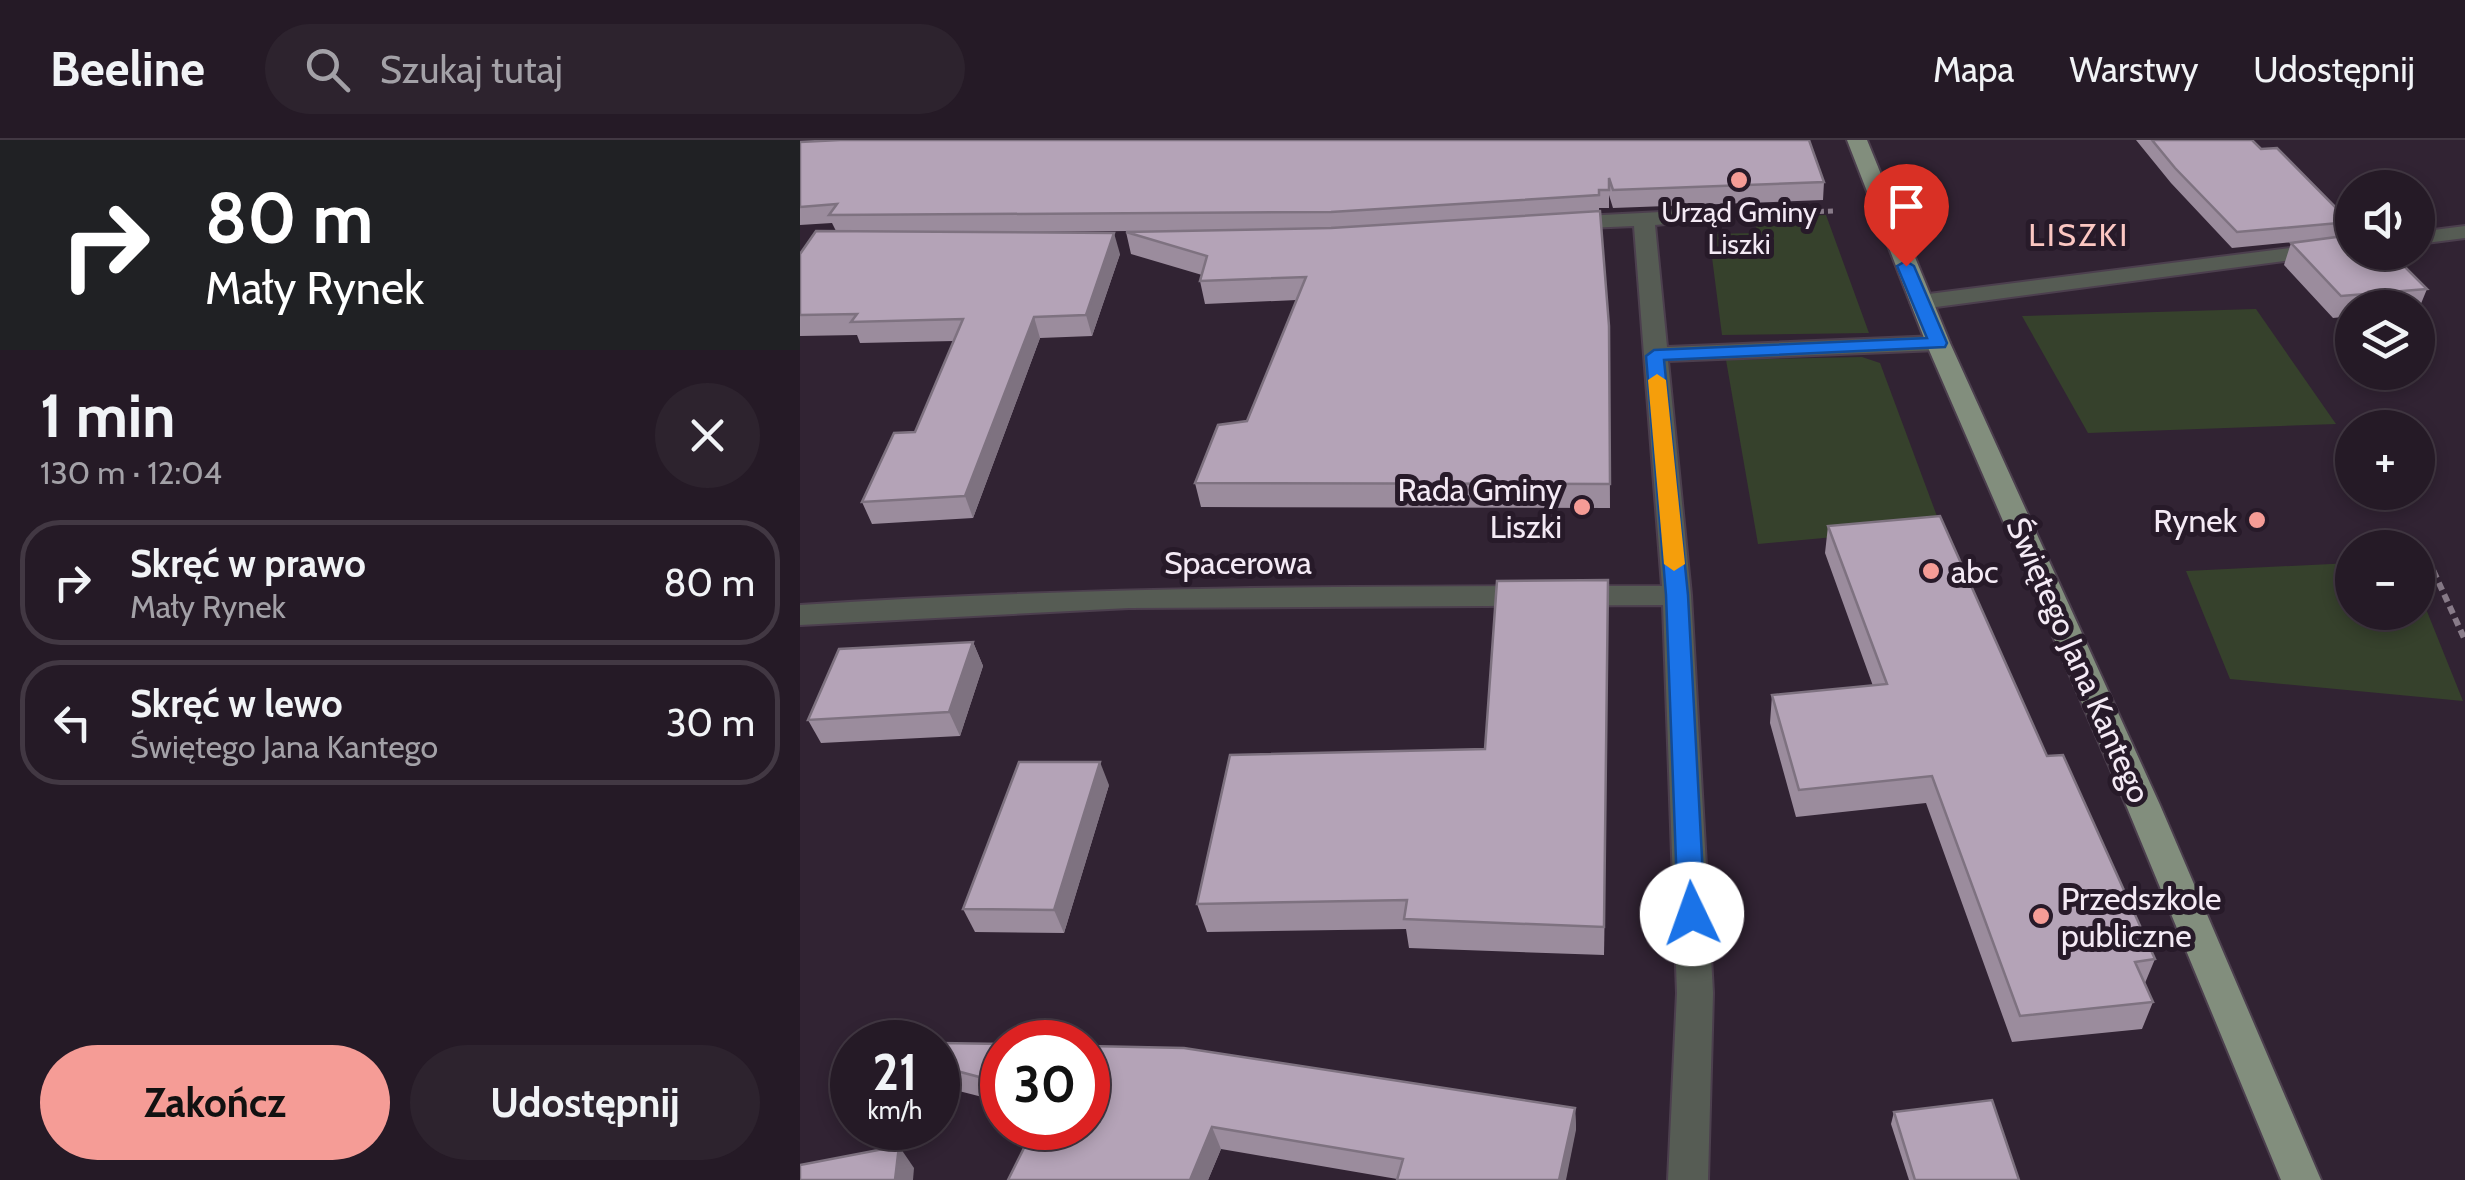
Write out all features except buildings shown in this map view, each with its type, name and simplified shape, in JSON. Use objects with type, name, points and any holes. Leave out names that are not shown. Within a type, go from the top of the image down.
[{"type":"main road","name":"Świętego Jana Kantego","points":[[1857,140],[1938,343],[2144,806],[2301,1180]]},
{"type":"street","points":[[1549,224],[1700,216]]},
{"type":"street","points":[[1644,219],[1677,595],[1696,993],[1688,1180]]},
{"type":"street","points":[[2435,236],[2465,232]]},
{"type":"street","points":[[1921,302],[2335,248]]},
{"type":"street","points":[[1654,356],[1938,343]]},
{"type":"street","name":"Spacerowa","points":[[800,615],[919,606],[1172,597],[1677,595]]},
{"type":"path","points":[[1700,216],[1842,211]]},
{"type":"path","points":[[2435,574],[2465,640]]},
{"type":"green space","points":[[1826,215],[1869,333],[1722,335],[1709,234],[1757,233],[1755,218]]},
{"type":"green space","points":[[2256,309],[2335,424],[2088,433],[2022,316]]},
{"type":"green space","points":[[1862,357],[1880,363],[1941,527],[1758,544],[1726,360]]},
{"type":"green space","points":[[2335,564],[2335,630],[2434,630],[2463,701],[2230,679],[2186,571]]},
{"type":"slow traffic","points":[[1657,380],[1674,564]]},
{"type":"place","name":"Urząd Gminy Liszki","points":[[1739,180]]},
{"type":"place","name":"Rada Gminy Liszki","points":[[1582,507]]},
{"type":"place","name":"Rynek","points":[[2257,520]]},
{"type":"place","name":"abc","points":[[1931,571]]},
{"type":"place","name":"Przedszkole publiczne","points":[[2041,916]]},
{"type":"district","name":"LISZKI","points":[[2079,234]]},
{"type":"route","points":[[1692,914],[1677,595],[1654,356],[1938,343],[1906,266]]}]
